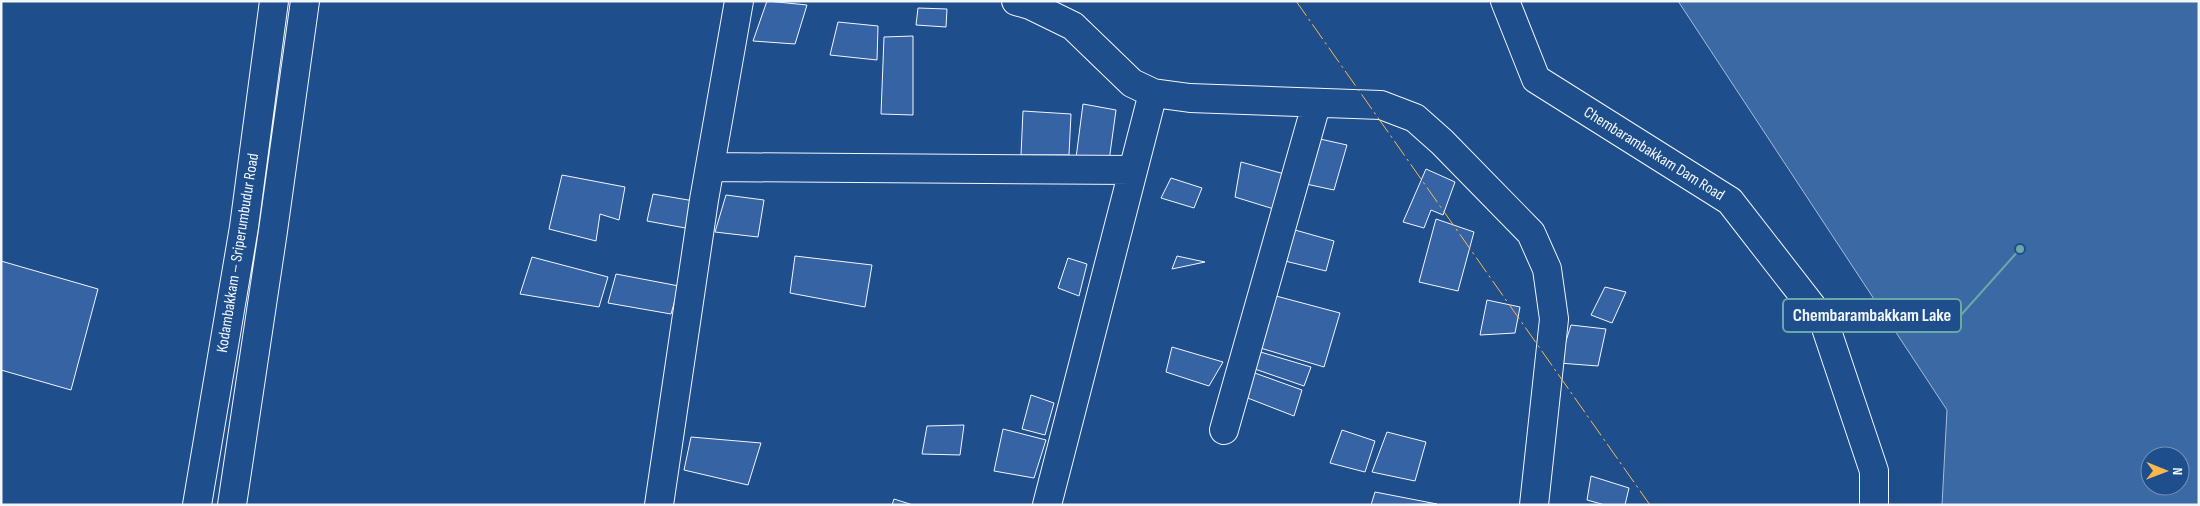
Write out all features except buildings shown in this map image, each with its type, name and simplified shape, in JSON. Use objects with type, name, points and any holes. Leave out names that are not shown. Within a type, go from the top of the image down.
[{"type":"street","name":"Kodambakkam – Sriperumbudur Road","points":[[196,505],[244,227],[274,1]]},
{"type":"street","name":"Kodambakkam – Sriperumbudur Road","points":[[232,505],[305,1]]},
{"type":"street","points":[[659,505],[710,167],[739,1]]},
{"type":"street","points":[[1016,1],[1030,4],[1073,26],[1132,83],[1153,93],[1190,98],[1316,105],[1380,105],[1415,118],[1442,142],[1530,233],[1547,269],[1554,319],[1534,505]]},
{"type":"street","name":"Chembarambakkam Dam Road","points":[[1505,1],[1536,79],[1730,201],[1824,322],[1874,471],[1874,505]]},
{"type":"street","points":[[1047,505],[1153,93]]},
{"type":"street","points":[[1224,430],[1316,105]]},
{"type":"street","points":[[710,167],[1133,170]]},
{"type":"water","points":[[1678,1],[2199,1],[2199,505],[1942,505],[1947,410]]},
{"type":"power","points":[[1296,1],[1650,505]]},
{"type":"place","name":"Chembarambakkam Lake","points":[[2020,249]]}]
